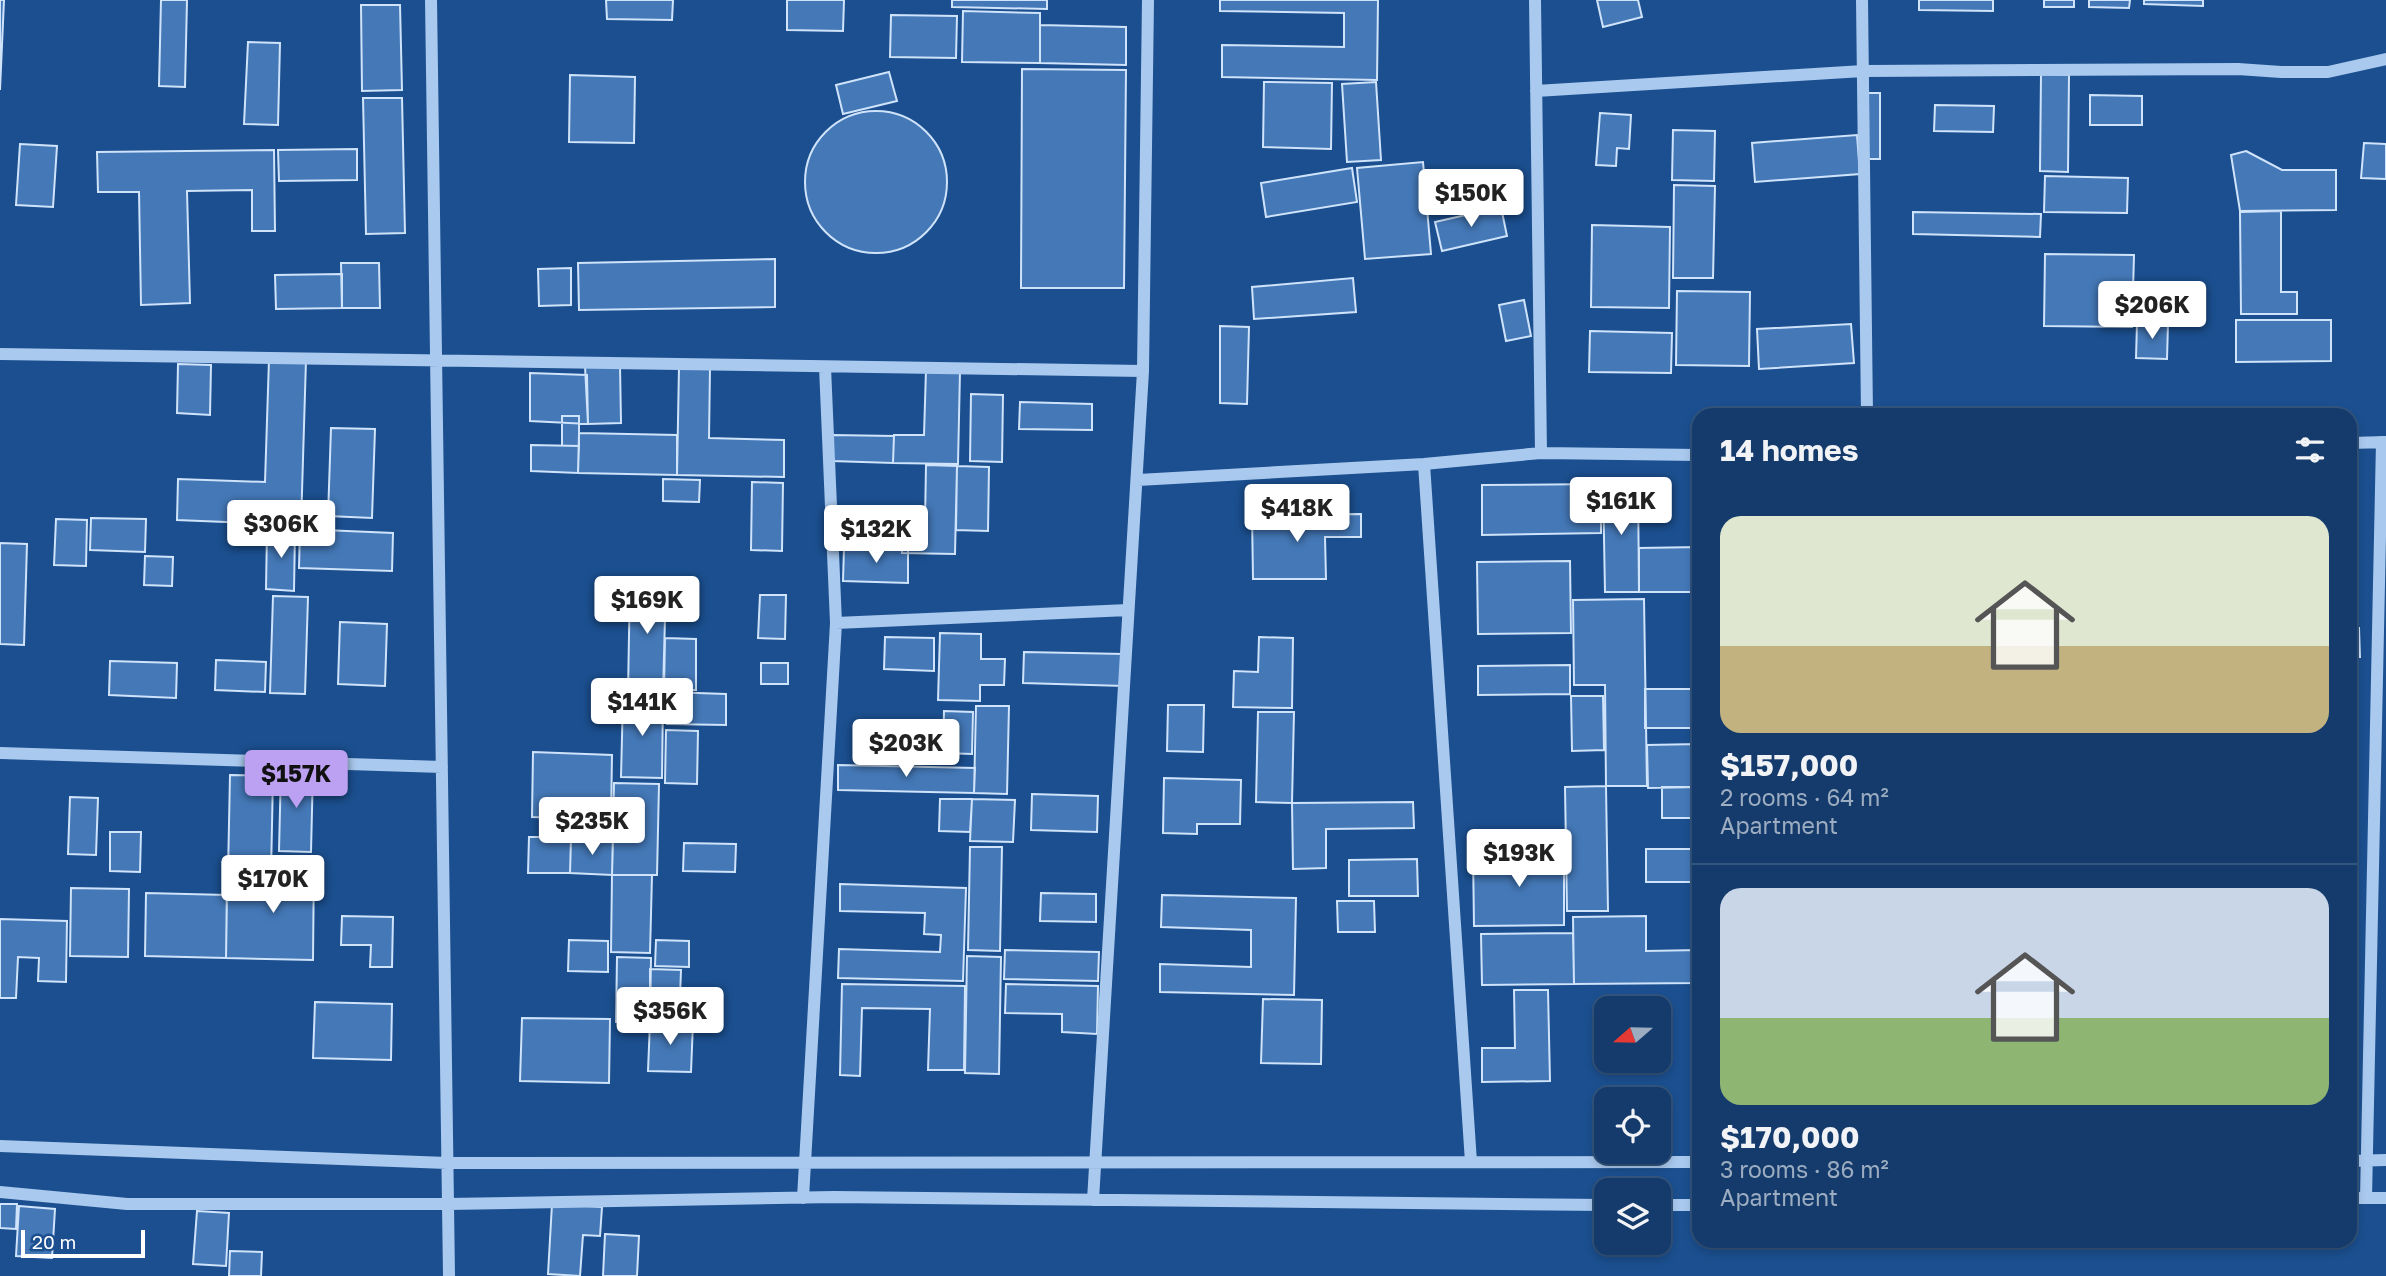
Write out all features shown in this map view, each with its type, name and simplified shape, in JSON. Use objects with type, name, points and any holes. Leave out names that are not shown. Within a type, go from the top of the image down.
[{"type":"street","points":[[431,0],[449,1276]]},
{"type":"street","points":[[1093,1200],[1143,371],[1148,0]]},
{"type":"street","points":[[1535,0],[1541,453]]},
{"type":"street","points":[[1862,0],[1867,408]]},
{"type":"street","points":[[1536,91],[1863,71],[2238,69],[2328,72],[2386,60]]},
{"type":"street","points":[[0,354],[1143,371]]},
{"type":"street","points":[[803,1198],[836,623],[825,367]]},
{"type":"street","points":[[2357,443],[2384,442],[2366,1198]]},
{"type":"street","points":[[1138,480],[1424,464],[1541,453],[1692,455]]},
{"type":"street","points":[[1424,464],[1471,1162]]},
{"type":"street","points":[[836,623],[1128,610]]},
{"type":"street","points":[[0,753],[442,767]]},
{"type":"street","points":[[0,1146],[447,1163],[1692,1162]]},
{"type":"street","points":[[2357,1161],[2386,1160]]},
{"type":"street","points":[[0,1192],[127,1204],[448,1204],[803,1198],[1594,1205]]},
{"type":"street","points":[[2357,1198],[2386,1198]]},
{"type":"street","points":[[1671,1205],[1692,1205]]},
{"type":"building","points":[[0,0],[4,0],[0,90]]},
{"type":"building","points":[[161,0],[187,0],[185,87],[159,86]]},
{"type":"building","points":[[606,0],[673,0],[672,20],[607,19]]},
{"type":"building","points":[[787,0],[844,0],[843,31],[787,30]]},
{"type":"building","points":[[952,0],[1047,0],[1047,9],[952,7]]},
{"type":"building","points":[[1220,0],[1378,0],[1377,80],[1222,77],[1222,45],[1344,47],[1344,13],[1220,11]]},
{"type":"building","points":[[1597,0],[1638,0],[1642,17],[1603,27]]},
{"type":"building","points":[[1919,0],[1993,0],[1993,11],[1919,10]]},
{"type":"building","points":[[2044,0],[2074,0],[2074,7],[2044,7]]},
{"type":"building","points":[[2089,0],[2130,0],[2129,8],[2089,7]]},
{"type":"building","points":[[2144,0],[2203,0],[2203,6],[2144,4]]},
{"type":"building","points":[[361,5],[400,5],[402,90],[362,91]]},
{"type":"building","points":[[963,11],[1040,13],[1040,63],[962,62]]},
{"type":"building","points":[[891,15],[957,16],[956,58],[890,57]]},
{"type":"building","points":[[1040,25],[1126,27],[1126,65],[1040,63]]},
{"type":"building","points":[[248,42],[280,43],[278,125],[244,124]]},
{"type":"building","points":[[1022,69],[1126,70],[1124,288],[1021,288]]},
{"type":"building","points":[[889,72],[897,101],[843,114],[836,85]]},
{"type":"building","points":[[2041,74],[2069,75],[2068,172],[2040,171]]},
{"type":"building","points":[[570,75],[635,77],[634,143],[569,142]]},
{"type":"building","points":[[1264,82],[1332,83],[1331,149],[1263,147]]},
{"type":"building","points":[[1376,82],[1381,160],[1347,162],[1342,84]]},
{"type":"building","points":[[1861,93],[1880,93],[1880,159],[1860,159]]},
{"type":"building","points":[[2090,95],[2142,96],[2142,125],[2090,125]]},
{"type":"building","points":[[363,98],[402,98],[405,233],[366,234]]},
{"type":"building","points":[[1935,105],[1994,106],[1993,132],[1934,131]]},
{"type":"building","points":[[876,111],[903,116],[926,132],[942,155],[947,182],[942,209],[926,232],[903,248],[876,253],[849,248],[826,232],[810,209],[805,182],[810,155],[826,132],[849,116]]},
{"type":"building","points":[[1600,113],[1631,115],[1629,149],[1617,148],[1616,166],[1596,165]]},
{"type":"building","points":[[1673,130],[1715,131],[1714,181],[1672,180]]},
{"type":"building","points":[[1857,135],[1860,174],[1755,182],[1752,143]]},
{"type":"building","points":[[2364,143],[2386,144],[2386,179],[2361,178]]},
{"type":"building","points":[[20,144],[57,146],[53,207],[16,205]]},
{"type":"building","points":[[357,149],[357,180],[279,181],[278,150]]},
{"type":"building","points":[[274,150],[275,231],[252,231],[252,190],[187,191],[190,303],[141,305],[139,192],[98,192],[97,152]]},
{"type":"building","points":[[2246,151],[2282,170],[2336,170],[2336,210],[2240,211],[2231,155]]},
{"type":"building","points":[[1423,162],[1431,254],[1365,259],[1357,168]]},
{"type":"building","points":[[1352,168],[1357,202],[1266,217],[1261,183]]},
{"type":"building","points":[[2045,176],[2128,178],[2127,213],[2044,212]]},
{"type":"building","points":[[1674,185],[1715,186],[1713,278],[1673,278]]},
{"type":"building","points":[[1501,207],[1507,236],[1442,251],[1435,222]]},
{"type":"building","points":[[2281,211],[2281,292],[2297,292],[2297,314],[2241,314],[2240,212]]},
{"type":"building","points":[[1913,212],[2041,214],[2040,237],[1913,234]]},
{"type":"building","points":[[1592,225],[1670,227],[1669,308],[1591,307]]},
{"type":"building","points":[[2045,254],[2134,255],[2132,327],[2044,326]]},
{"type":"building","points":[[775,259],[775,307],[579,310],[578,263]]},
{"type":"building","points":[[341,263],[379,263],[380,308],[342,308]]},
{"type":"building","points":[[571,268],[571,305],[539,306],[538,269]]},
{"type":"building","points":[[342,274],[342,308],[276,309],[275,275]]},
{"type":"building","points":[[1353,278],[1356,312],[1254,319],[1252,287]]},
{"type":"building","points":[[1677,291],[1750,292],[1749,366],[1676,365]]},
{"type":"building","points":[[1524,300],[1531,336],[1506,341],[1499,305]]},
{"type":"building","points":[[2236,320],[2331,320],[2331,361],[2236,362]]},
{"type":"building","points":[[2137,323],[2168,324],[2167,359],[2136,358]]},
{"type":"building","points":[[1851,324],[1854,363],[1759,369],[1757,329]]},
{"type":"building","points":[[1220,326],[1249,327],[1247,404],[1220,403]]},
{"type":"building","points":[[1590,331],[1672,333],[1671,373],[1589,372]]},
{"type":"building","points":[[269,359],[306,360],[301,525],[177,520],[178,479],[265,482]]},
{"type":"building","points":[[178,364],[211,365],[210,415],[177,413]]},
{"type":"building","points":[[585,366],[620,366],[621,423],[588,424]]},
{"type":"building","points":[[679,367],[710,368],[709,438],[784,440],[784,477],[677,475]]},
{"type":"building","points":[[926,370],[960,371],[958,464],[893,463],[894,435],[924,435]]},
{"type":"building","points":[[530,373],[587,375],[588,424],[530,421]]},
{"type":"building","points":[[971,394],[1003,395],[1002,462],[970,461]]},
{"type":"building","points":[[1020,402],[1092,404],[1092,430],[1019,429]]},
{"type":"building","points":[[562,416],[579,416],[579,446],[562,446]]},
{"type":"building","points":[[331,428],[375,429],[372,518],[328,516]]},
{"type":"building","points":[[579,433],[677,435],[677,475],[578,473]]},
{"type":"building","points":[[832,435],[894,436],[893,463],[832,461]]},
{"type":"building","points":[[531,445],[579,446],[578,473],[531,471]]},
{"type":"building","points":[[926,465],[957,466],[955,554],[902,553],[903,521],[925,522]]},
{"type":"building","points":[[957,466],[989,467],[988,531],[956,530]]},
{"type":"building","points":[[663,479],[700,480],[699,502],[663,501]]},
{"type":"building","points":[[752,482],[783,483],[782,551],[751,550]]},
{"type":"building","points":[[1603,483],[1638,483],[1639,592],[1605,592]]},
{"type":"building","points":[[1601,484],[1601,533],[1482,535],[1482,485]]},
{"type":"building","points":[[1361,514],[1361,537],[1325,537],[1326,579],[1253,579],[1252,515]]},
{"type":"building","points":[[91,518],[146,519],[145,552],[90,550]]},
{"type":"building","points":[[56,519],[87,520],[86,566],[54,565]]},
{"type":"building","points":[[300,529],[393,533],[392,571],[299,568]]},
{"type":"building","points":[[267,530],[295,531],[294,591],[266,589]]},
{"type":"building","points":[[0,543],[27,544],[24,645],[0,644]]},
{"type":"building","points":[[844,547],[908,548],[908,583],[843,581]]},
{"type":"building","points":[[1692,547],[1692,592],[1639,592],[1639,548]]},
{"type":"building","points":[[145,556],[173,557],[172,586],[144,585]]},
{"type":"building","points":[[1570,561],[1571,633],[1478,634],[1477,562]]},
{"type":"building","points":[[630,580],[666,580],[663,693],[628,692]]},
{"type":"building","points":[[760,595],[786,595],[785,639],[758,638]]},
{"type":"building","points":[[273,596],[308,597],[305,694],[270,693]]},
{"type":"building","points":[[1644,599],[1647,786],[1606,786],[1605,685],[1574,685],[1573,600]]},
{"type":"building","points":[[340,622],[387,624],[385,686],[338,684]]},
{"type":"building","points":[[2357,628],[2359,628],[2360,657],[2357,657]]},
{"type":"building","points":[[940,633],[981,634],[981,659],[1005,659],[1004,685],[980,685],[980,701],[938,700]]},
{"type":"building","points":[[885,637],[934,638],[934,671],[884,669]]},
{"type":"building","points":[[1259,637],[1293,638],[1292,708],[1233,707],[1234,671],[1258,672]]},
{"type":"building","points":[[665,638],[696,639],[696,690],[664,690]]},
{"type":"building","points":[[1024,652],[1124,654],[1124,686],[1023,683]]},
{"type":"building","points":[[216,660],[266,662],[265,692],[215,690]]},
{"type":"building","points":[[110,661],[177,663],[176,698],[109,695]]},
{"type":"building","points":[[761,663],[788,663],[788,684],[761,684]]},
{"type":"building","points":[[1570,665],[1570,694],[1478,695],[1478,666]]},
{"type":"building","points":[[1645,689],[1692,689],[1692,728],[1645,728]]},
{"type":"building","points":[[668,692],[726,694],[726,725],[667,724]]},
{"type":"building","points":[[1571,696],[1603,696],[1604,750],[1572,751]]},
{"type":"building","points":[[623,697],[663,698],[662,778],[621,777]]},
{"type":"building","points":[[1168,705],[1204,705],[1203,752],[1167,751]]},
{"type":"building","points":[[976,706],[1009,706],[1007,794],[974,793]]},
{"type":"building","points":[[944,711],[973,712],[972,754],[943,753]]},
{"type":"building","points":[[1258,712],[1294,712],[1292,803],[1256,802]]},
{"type":"building","points":[[666,730],[698,731],[697,784],[665,783]]},
{"type":"building","points":[[1692,744],[1692,787],[1648,788],[1647,745]]},
{"type":"building","points":[[533,752],[612,755],[611,819],[532,817]]},
{"type":"building","points":[[838,765],[975,768],[974,793],[838,790]]},
{"type":"building","points":[[281,768],[313,769],[311,852],[279,851]]},
{"type":"building","points":[[230,775],[273,776],[271,874],[228,873]]},
{"type":"building","points":[[1164,778],[1241,780],[1240,824],[1197,824],[1197,834],[1163,833]]},
{"type":"building","points":[[614,783],[659,784],[657,875],[612,875]]},
{"type":"building","points":[[1606,786],[1608,911],[1567,911],[1565,787]]},
{"type":"building","points":[[1662,787],[1692,787],[1692,818],[1662,818]]},
{"type":"building","points":[[1032,794],[1098,796],[1097,832],[1031,830]]},
{"type":"building","points":[[70,797],[98,798],[96,855],[68,854]]},
{"type":"building","points":[[940,799],[972,799],[970,832],[939,831]]},
{"type":"building","points":[[972,799],[1015,800],[1013,842],[970,841]]},
{"type":"building","points":[[1413,802],[1414,828],[1326,829],[1326,868],[1293,869],[1292,803]]},
{"type":"building","points":[[110,832],[141,832],[140,872],[110,871]]},
{"type":"building","points":[[529,837],[571,837],[570,873],[528,873]]},
{"type":"building","points":[[571,840],[613,841],[612,875],[570,873]]},
{"type":"building","points":[[684,843],[736,844],[735,872],[683,871]]},
{"type":"building","points":[[970,847],[1002,847],[1000,951],[968,950]]},
{"type":"building","points":[[1646,849],[1692,849],[1692,882],[1646,882]]},
{"type":"building","points":[[1473,853],[1564,853],[1564,925],[1474,926]]},
{"type":"building","points":[[280,857],[314,858],[313,960],[226,958],[227,882],[279,884]]},
{"type":"building","points":[[1417,859],[1418,896],[1349,896],[1349,860]]},
{"type":"building","points":[[612,875],[652,875],[650,953],[611,952]]},
{"type":"building","points":[[840,884],[966,888],[963,981],[838,978],[839,949],[940,952],[941,935],[924,934],[925,913],[840,911]]},
{"type":"building","points":[[71,888],[129,889],[128,957],[70,956]]},
{"type":"building","points":[[146,893],[227,895],[226,958],[145,956]]},
{"type":"building","points":[[1041,893],[1096,894],[1096,922],[1040,921]]},
{"type":"building","points":[[1162,895],[1296,898],[1294,995],[1160,992],[1160,964],[1251,967],[1251,930],[1161,927]]},
{"type":"building","points":[[1337,901],[1374,901],[1375,932],[1338,932]]},
{"type":"building","points":[[342,916],[393,917],[392,967],[370,967],[371,945],[341,945]]},
{"type":"building","points":[[1646,916],[1646,951],[1692,950],[1692,983],[1574,984],[1573,917]]},
{"type":"building","points":[[0,919],[67,921],[66,982],[38,981],[39,958],[18,957],[16,998],[0,998]]},
{"type":"building","points":[[1573,933],[1574,984],[1482,985],[1481,934]]},
{"type":"building","points":[[569,940],[608,941],[608,972],[568,971]]},
{"type":"building","points":[[656,940],[689,941],[689,967],[655,966]]},
{"type":"building","points":[[1005,950],[1099,952],[1098,981],[1004,979]]},
{"type":"building","points":[[967,956],[1001,957],[999,1074],[965,1073]]},
{"type":"building","points":[[617,957],[651,958],[650,1022],[616,1022]]},
{"type":"building","points":[[650,969],[681,970],[679,1023],[650,1022]]},
{"type":"building","points":[[842,984],[965,986],[964,1070],[928,1070],[930,1009],[862,1008],[860,1076],[840,1075]]},
{"type":"building","points":[[1006,984],[1098,986],[1097,1034],[1062,1032],[1062,1014],[1005,1013]]},
{"type":"building","points":[[1514,990],[1548,990],[1550,1081],[1482,1082],[1482,1048],[1515,1048]]},
{"type":"building","points":[[1263,999],[1322,1000],[1321,1064],[1261,1063]]},
{"type":"building","points":[[315,1002],[392,1004],[391,1060],[313,1058]]},
{"type":"building","points":[[522,1018],[610,1019],[609,1083],[520,1081]]},
{"type":"building","points":[[650,1022],[693,1023],[691,1072],[648,1071]]},
{"type":"building","points":[[0,1204],[17,1204],[16,1229],[0,1228]]},
{"type":"building","points":[[552,1204],[602,1207],[600,1236],[583,1235],[580,1276],[548,1274]]},
{"type":"building","points":[[19,1206],[55,1209],[52,1258],[16,1256]]},
{"type":"building","points":[[197,1211],[229,1213],[226,1266],[193,1264]]},
{"type":"building","points":[[605,1234],[639,1236],[637,1276],[603,1276]]},
{"type":"building","points":[[230,1251],[262,1252],[261,1276],[229,1276]]}]
